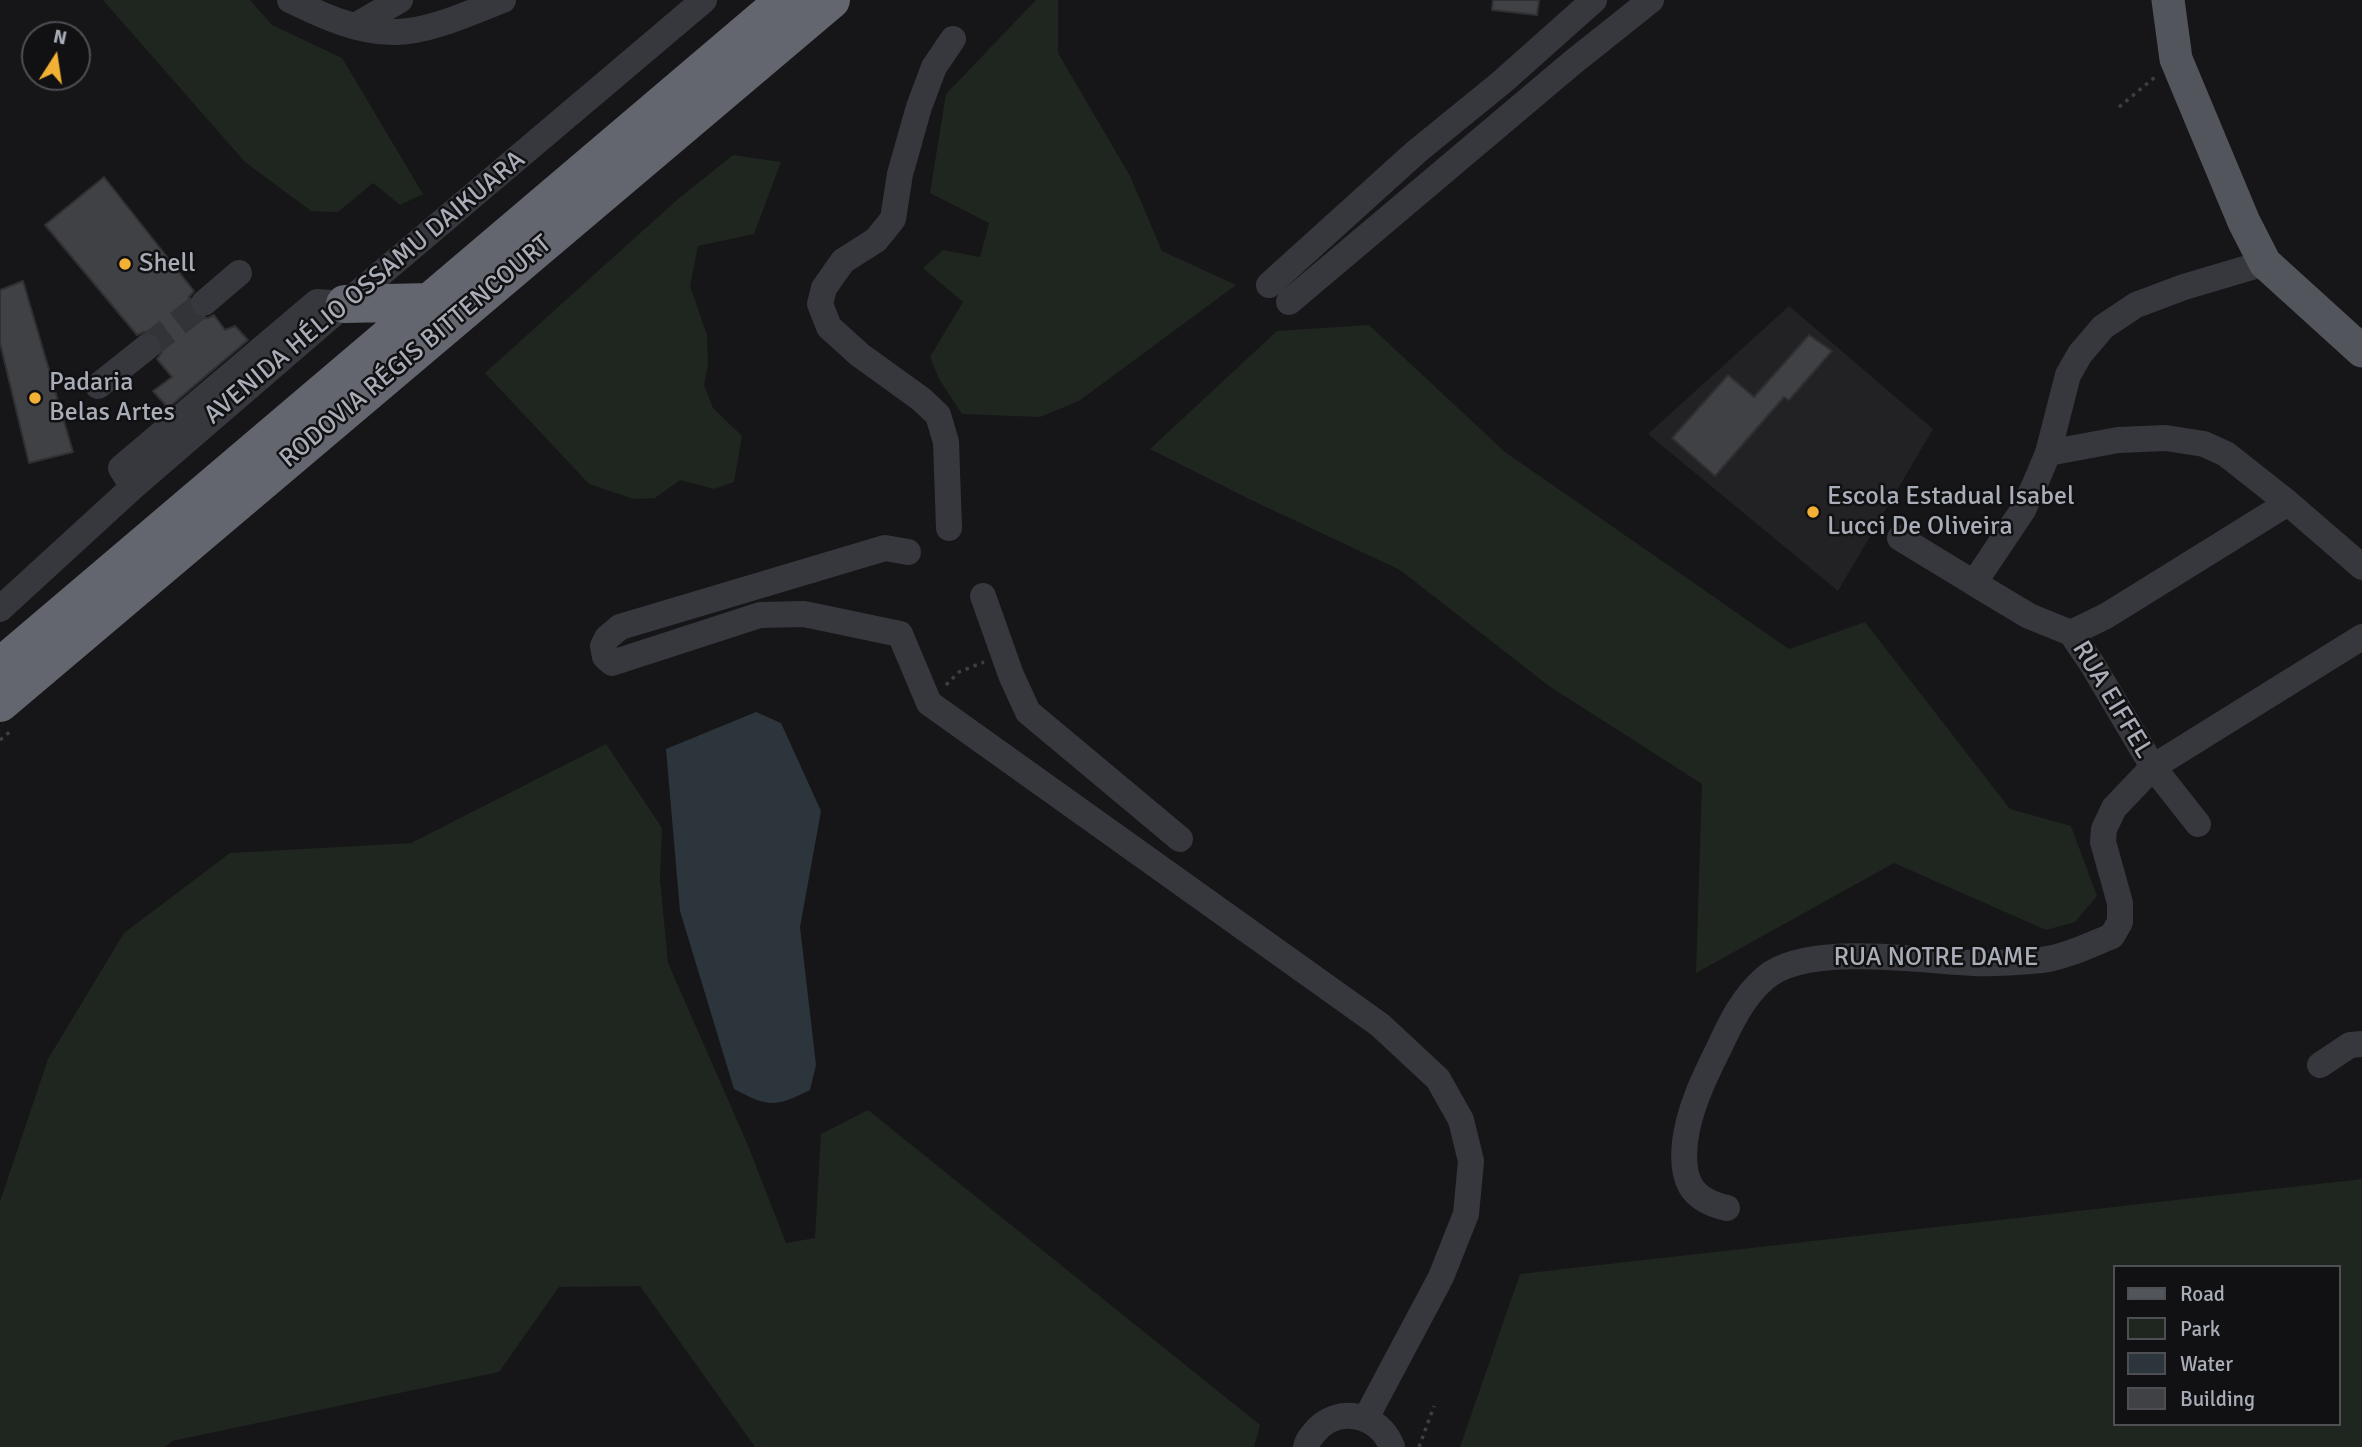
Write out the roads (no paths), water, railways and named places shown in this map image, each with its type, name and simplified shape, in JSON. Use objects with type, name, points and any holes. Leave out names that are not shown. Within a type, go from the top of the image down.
[{"type":"highway","name":"RODOVIA RÉGIS BITTENCOURT","points":[[0,667],[785,0]]},
{"type":"highway","name":"RODOVIA RÉGIS BITTENCOURT","points":[[0,704],[831,0]]},
{"type":"highway","points":[[331,303],[430,302]]},
{"type":"main road","points":[[2168,0],[2176,59],[2244,222],[2265,263],[2362,351]]},
{"type":"street","points":[[290,0],[318,14],[355,26],[395,33],[419,29],[503,0]]},
{"type":"street","points":[[355,26],[400,0]]},
{"type":"street","name":"AVENIDA HÉLIO OSSAMU DAIKUARA","points":[[0,608],[127,477],[331,303],[704,0]]},
{"type":"street","points":[[1594,0],[1502,82],[1416,152],[1279,293],[1651,0]]},
{"type":"street","points":[[949,528],[946,442],[938,415],[921,399],[860,355],[829,327],[820,304],[824,288],[844,261],[876,240],[893,219],[900,174],[919,107],[934,67],[953,40]]},
{"type":"street","points":[[1974,583],[2022,510],[2048,453],[2068,375],[2080,354],[2103,327],[2136,305],[2184,287],[2265,263]]},
{"type":"street","points":[[204,303],[239,273]]},
{"type":"street","points":[[98,386],[147,346]]},
{"type":"street","points":[[2048,453],[2130,439],[2166,438],[2204,444],[2226,454],[2362,567]]},
{"type":"street","points":[[2071,633],[2106,616],[2288,503]]},
{"type":"street","name":"RUA EIFFEL","points":[[1900,538],[2029,616],[2071,633],[2152,767],[2198,824]]},
{"type":"street","points":[[908,552],[885,548],[620,627],[607,638],[603,646],[606,657],[612,663],[760,615],[804,614],[900,634],[929,703],[936,709],[1380,1025],[1438,1079],[1461,1120],[1472,1161],[1466,1214],[1441,1277],[1366,1418]]},
{"type":"street","points":[[983,596],[1028,712],[1180,839]]},
{"type":"street","name":"RUA NOTRE DAME","points":[[1727,1208],[1712,1205],[1695,1195],[1686,1178],[1683,1161],[1687,1126],[1704,1079],[1732,1020],[1745,999],[1767,976],[1793,964],[1826,958],[1882,956],[1977,963],[2045,960],[2112,936],[2119,922],[2120,903],[2103,842],[2104,829],[2114,808],[2152,767],[2362,637]]},
{"type":"street","points":[[2320,1065],[2350,1045],[2362,1044]]},
{"type":"street","points":[[1306,1447],[1321,1424],[1343,1415],[1366,1418],[1379,1426],[1392,1447]]},
{"type":"water","points":[[756,712],[781,723],[821,811],[800,927],[816,1065],[810,1090],[788,1100],[771,1103],[734,1089],[680,911],[666,749]]},
{"type":"tunnel","points":[[147,347],[204,303]]},
{"type":"place","name":"Shell","points":[[125,264]]},
{"type":"place","name":"Padaria Belas Artes","points":[[35,398]]},
{"type":"place","name":"Escola Estadual Isabel Lucci De Oliveira","points":[[1813,512]]}]
